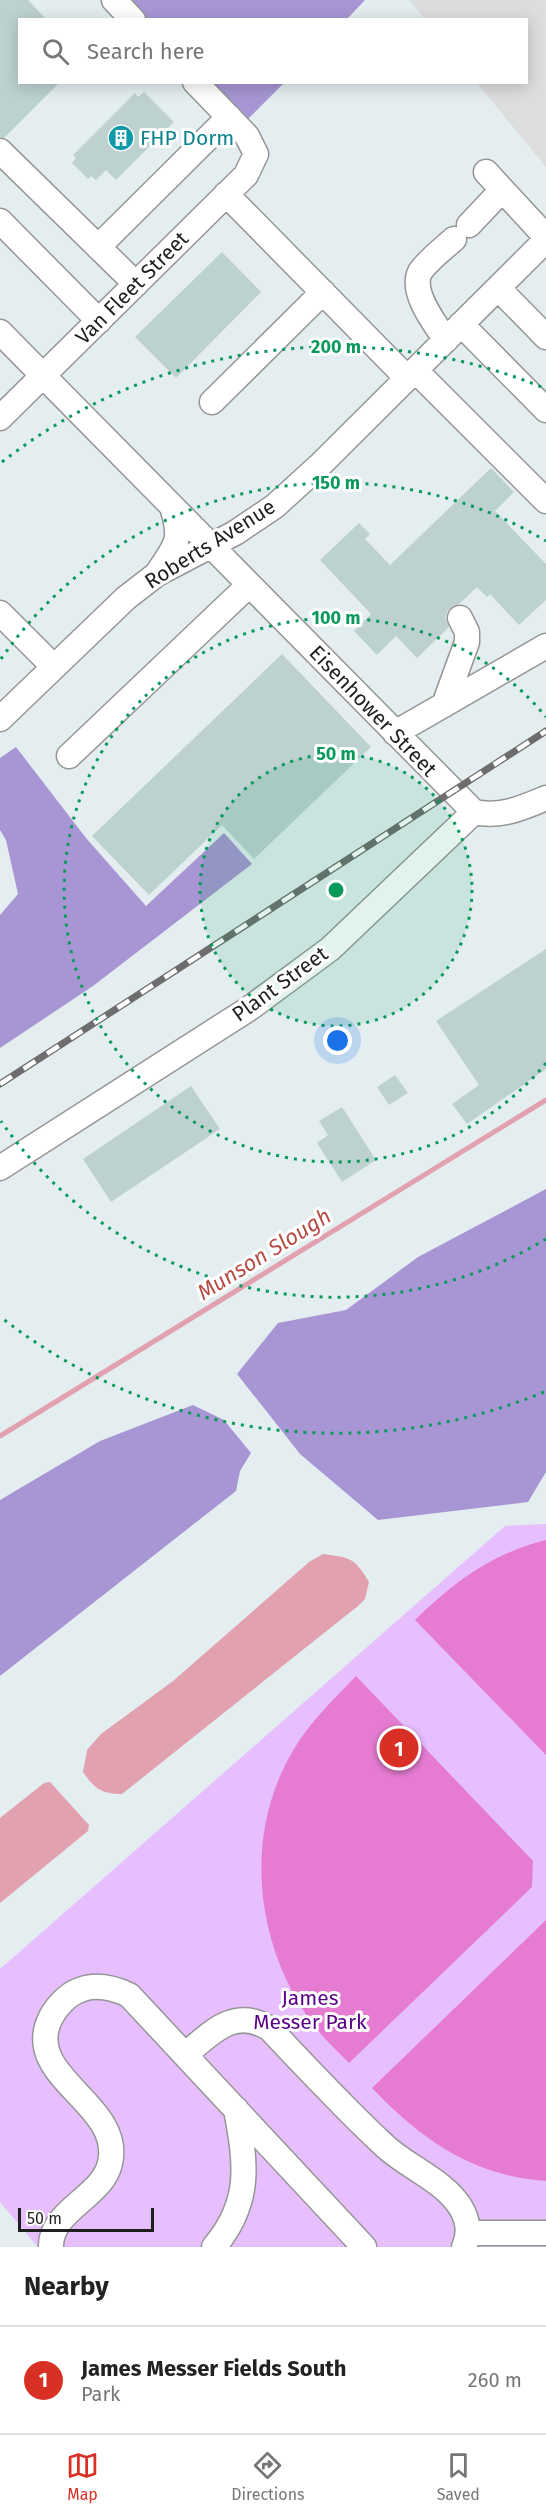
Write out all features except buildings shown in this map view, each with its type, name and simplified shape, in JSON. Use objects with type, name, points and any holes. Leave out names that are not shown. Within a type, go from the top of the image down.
[{"type":"street","points":[[114,0],[131,18]]},
{"type":"street","points":[[98,247],[229,117],[197,84]]},
{"type":"street","name":"Van Fleet Street","points":[[0,417],[246,175],[256,154],[247,136],[229,117]]},
{"type":"street","points":[[0,151],[136,284]]},
{"type":"street","points":[[486,172],[546,238]]},
{"type":"street","points":[[502,190],[424,267],[419,274],[418,281],[429,315],[453,332],[546,410]]},
{"type":"street","points":[[226,194],[323,292],[546,501]]},
{"type":"street","points":[[0,220],[99,321]]},
{"type":"street","name":"Roberts Avenue","points":[[0,719],[126,598],[158,574],[235,533],[276,506],[546,238]]},
{"type":"street","points":[[498,288],[546,337]]},
{"type":"street","points":[[212,402],[323,292]]},
{"type":"street","name":"Eisenhower Street","points":[[0,332],[474,812]]},
{"type":"street","points":[[158,574],[179,538],[179,526],[172,507]]},
{"type":"street","points":[[69,756],[249,585]]},
{"type":"street","points":[[0,613],[54,667]]},
{"type":"street","points":[[444,705],[467,642],[467,632],[460,618]]},
{"type":"street","points":[[395,733],[546,646]]},
{"type":"street","points":[[474,812],[486,815],[513,812],[546,798]]},
{"type":"street","name":"Plant Street","points":[[0,1168],[250,1008],[308,968],[474,812]]},
{"type":"street","points":[[51,2247],[58,2225],[102,2180],[110,2164],[111,2142],[95,2112],[59,2073],[46,2053],[48,2024],[54,2011],[66,1998],[81,1989],[101,1987],[114,1988],[129,1995],[364,2247]]},
{"type":"street","points":[[185,2055],[222,2025],[241,2020],[257,2020],[270,2030],[388,2149],[450,2193],[461,2208],[468,2225],[466,2240],[539,2231],[546,2233]]},
{"type":"street","points":[[214,2247],[235,2215],[243,2192],[244,2157],[236,2109]]},
{"type":"shaded area","points":[[123,0],[365,0],[348,18],[143,18]]},
{"type":"shaded area","points":[[409,0],[546,0],[546,167],[478,84],[528,84],[528,18],[424,18]]},
{"type":"shaded area","points":[[211,84],[283,84],[248,119]]},
{"type":"shaded area","points":[[16,747],[86,838],[146,906],[224,833],[252,864],[93,986],[0,1048],[0,915],[18,894],[6,840],[0,830],[0,758]]},
{"type":"shaded area","points":[[546,1189],[546,1472],[528,1502],[378,1520],[300,1454],[237,1374],[278,1323],[346,1310],[418,1257]]},
{"type":"shaded area","points":[[193,1405],[224,1420],[251,1453],[240,1471],[236,1491],[0,1676],[0,1500],[100,1441]]},
{"type":"shaded area","points":[[323,1554],[351,1560],[364,1574],[369,1582],[365,1599],[358,1606],[122,1794],[103,1791],[91,1782],[83,1772],[87,1750],[101,1734],[173,1681],[309,1562]]},
{"type":"shaded area","points":[[50,1782],[89,1825],[88,1831],[0,1903],[0,1818],[44,1783]]},
{"type":"green space","name":"James Messer Park","points":[[546,1524],[546,2247],[38,2247],[0,2202],[0,1969],[505,1526]]},
{"type":"green space","points":[[546,1540],[546,1755],[415,1620],[460,1581],[491,1561]]},
{"type":"green space","points":[[356,1676],[533,1861],[532,1887],[349,2063],[307,2016],[289,1985],[266,1919],[262,1884],[262,1849],[267,1814],[278,1781],[294,1749],[315,1720]]},
{"type":"green space","points":[[546,1920],[546,2181],[494,2172],[450,2152],[409,2123],[372,2088]]},
{"type":"waterway","name":"Munson Slough","points":[[0,1436],[546,1100]]},
{"type":"railway","points":[[0,1084],[546,731]]},
{"type":"place","name":"FHP Dorm","points":[[121,138]]},
{"type":"place","name":"James Messer Fields South","points":[[399,1748]]}]
